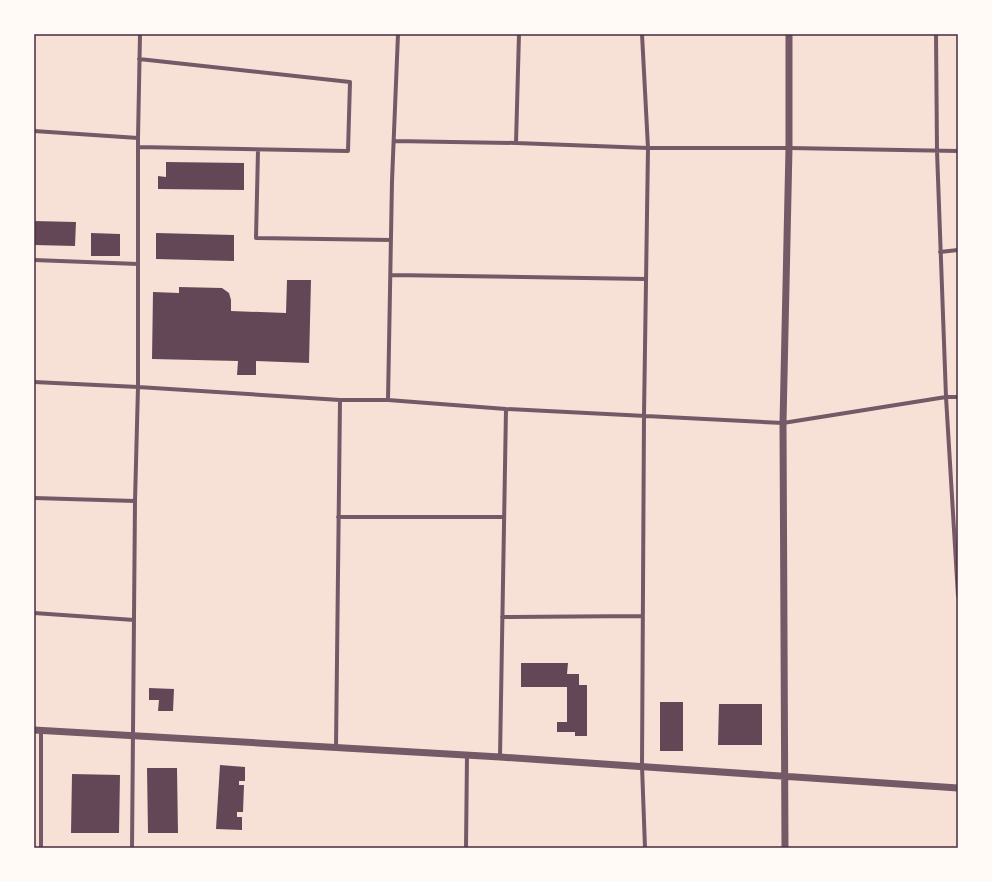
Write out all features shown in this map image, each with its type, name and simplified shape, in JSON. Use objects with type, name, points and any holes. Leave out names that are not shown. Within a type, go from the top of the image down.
[{"type":"street","points":[[132,848],[135,501],[138,387],[138,138],[140,34]]},
{"type":"street","points":[[388,400],[391,240],[398,34]]},
{"type":"street","points":[[516,143],[519,34]]},
{"type":"street","points":[[642,34],[648,148],[642,616],[642,766],[645,848]]},
{"type":"street","points":[[785,848],[786,777],[783,422],[789,148],[789,34]]},
{"type":"street","points":[[936,34],[936,151],[946,397],[958,596]]},
{"type":"street","points":[[138,147],[348,151],[350,82],[139,59]]},
{"type":"street","points":[[34,131],[138,138]]},
{"type":"street","points":[[394,141],[516,143],[648,148],[789,148],[958,151]]},
{"type":"street","points":[[258,150],[256,238],[391,240]]},
{"type":"street","points":[[940,252],[958,250]]},
{"type":"street","points":[[34,260],[138,264]]},
{"type":"street","points":[[391,275],[646,279]]},
{"type":"street","points":[[34,382],[340,400],[388,400],[506,409],[783,422],[946,397],[958,397]]},
{"type":"street","points":[[336,748],[340,400]]},
{"type":"street","points":[[500,757],[506,409]]},
{"type":"street","points":[[34,498],[135,501]]},
{"type":"street","points":[[338,517],[504,516]]},
{"type":"street","points":[[34,613],[134,620]]},
{"type":"street","points":[[502,617],[642,616]]},
{"type":"street","points":[[41,848],[38,730],[500,757],[958,788]]},
{"type":"street","points":[[466,848],[467,755]]},
{"type":"building","points":[[166,162],[244,163],[244,190],[158,189],[158,176],[166,177]]},
{"type":"building","points":[[34,221],[76,222],[75,246],[34,245]]},
{"type":"building","points":[[91,233],[120,234],[120,256],[91,256]]},
{"type":"building","points":[[156,233],[234,235],[234,261],[156,259]]},
{"type":"building","points":[[287,280],[311,280],[309,363],[256,361],[256,375],[237,375],[238,361],[152,359],[153,292],[179,293],[179,287],[222,288],[229,293],[231,300],[231,311],[286,313]]},
{"type":"building","points":[[521,663],[568,663],[567,674],[579,674],[579,685],[587,685],[587,736],[575,736],[575,732],[557,732],[557,722],[567,722],[567,687],[521,687]]},
{"type":"building","points":[[149,688],[174,689],[173,711],[158,711],[159,700],[149,700]]},
{"type":"building","points":[[660,702],[683,702],[683,751],[660,751]]},
{"type":"building","points":[[719,704],[762,704],[762,745],[718,745]]},
{"type":"building","points":[[220,765],[245,767],[245,781],[239,781],[239,785],[244,785],[243,812],[237,812],[237,817],[242,817],[242,830],[216,829]]},
{"type":"building","points":[[147,768],[177,768],[178,833],[148,833]]},
{"type":"building","points":[[72,774],[120,775],[119,833],[71,833]]}]
